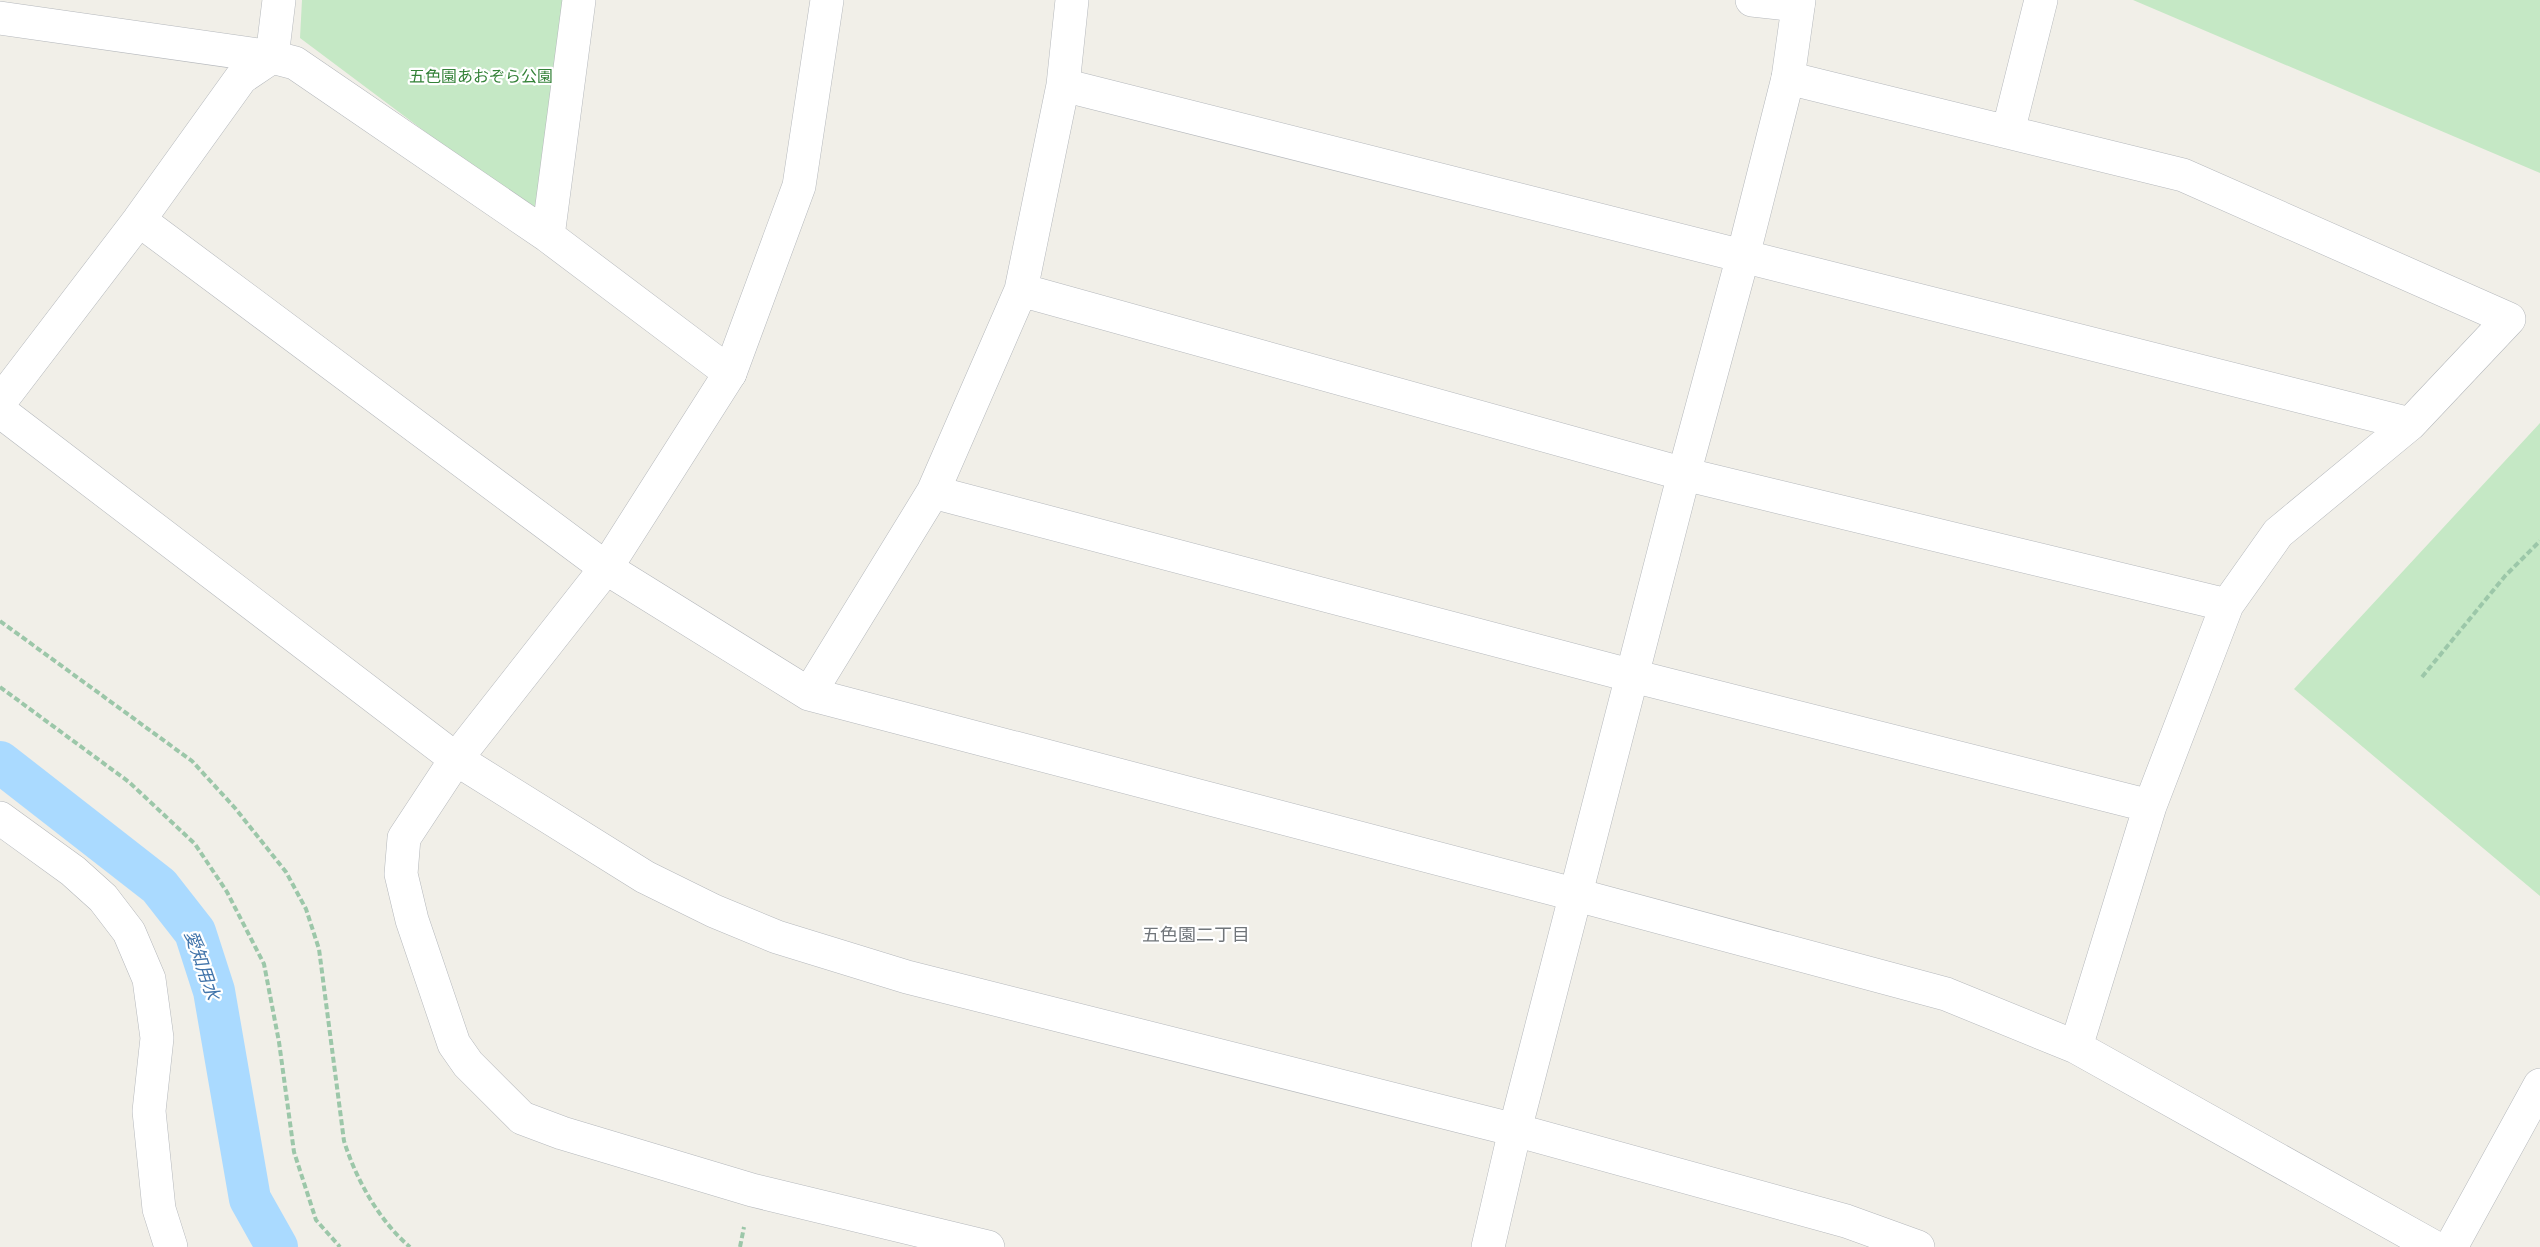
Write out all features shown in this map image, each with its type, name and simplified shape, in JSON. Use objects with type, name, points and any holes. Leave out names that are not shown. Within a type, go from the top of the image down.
[{"type":"street","points":[[0,402],[139,220],[241,78],[272,57],[279,0]]},
{"type":"street","points":[[548,236],[579,0]]},
{"type":"street","points":[[827,0],[799,186],[730,373],[606,568],[456,759],[404,838],[402,874],[411,920],[454,1044],[468,1064],[522,1118],[573,1136],[752,1190],[988,1247]]},
{"type":"street","points":[[809,694],[933,492],[1021,290],[1063,85],[1072,0]]},
{"type":"street","points":[[1488,1247],[1515,1130],[1788,78],[1799,3],[1752,0]]},
{"type":"street","points":[[2008,132],[2041,0]]},
{"type":"street","points":[[0,18],[272,57],[296,63],[548,236],[730,373]]},
{"type":"street","points":[[1788,78],[2183,175],[2509,319],[2410,424],[2278,533],[2227,605],[2151,806],[2076,1047]]},
{"type":"street","points":[[1063,85],[2410,424]]},
{"type":"street","points":[[139,220],[606,568],[809,694],[1946,994],[2076,1047],[2434,1247]]},
{"type":"street","points":[[1021,290],[1684,474],[2227,605]]},
{"type":"street","points":[[0,411],[456,759],[645,877],[714,911],[777,937],[907,977],[1515,1130],[1846,1221],[1918,1247]]},
{"type":"street","points":[[933,492],[1633,676],[2151,806]]},
{"type":"street","points":[[0,818],[73,871],[103,898],[129,932],[149,979],[157,1038],[149,1111],[159,1209],[171,1247]]},
{"type":"street","points":[[2451,1247],[2540,1085]]},
{"type":"path","points":[[2422,677],[2505,576],[2540,542]]},
{"type":"path","points":[[0,621],[192,761],[235,808],[286,872],[306,909],[319,950],[344,1141],[351,1163],[386,1220],[410,1247]]},
{"type":"path","points":[[0,687],[129,782],[195,844],[227,892],[264,964],[279,1042],[294,1152],[316,1220],[340,1247]]},
{"type":"green space","name":"五色園あおぞら公園","points":[[302,0],[567,0],[539,217],[300,38]]},
{"type":"green space","points":[[2133,0],[2540,0],[2540,173]]},
{"type":"green space","points":[[2540,423],[2540,896],[2294,689]]},
{"type":"waterway","name":"愛知用水","points":[[0,762],[159,886],[195,932],[214,991],[250,1199],[277,1247]]},
{"type":"district","name":"五色園二丁目","points":[[1196,935]]}]
